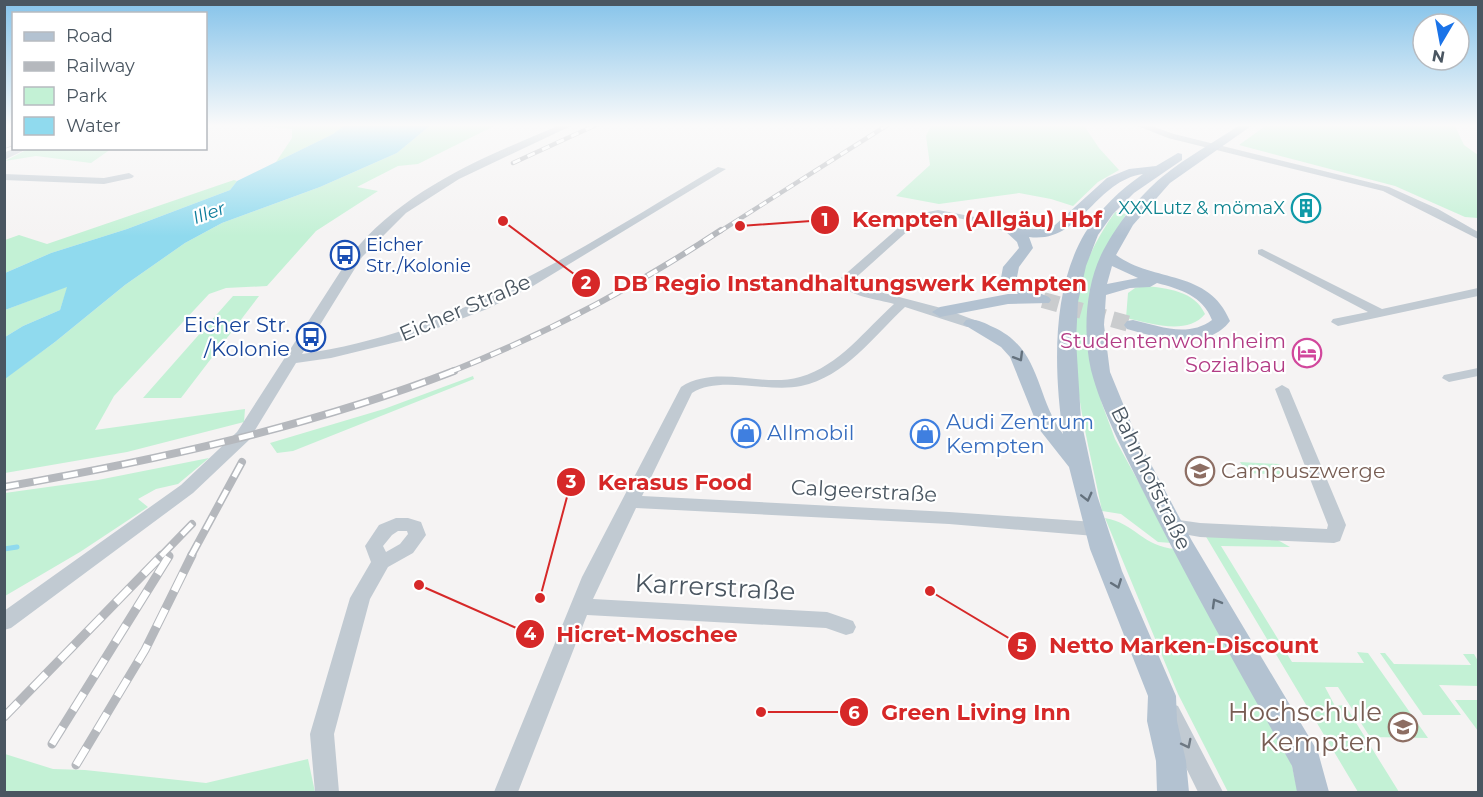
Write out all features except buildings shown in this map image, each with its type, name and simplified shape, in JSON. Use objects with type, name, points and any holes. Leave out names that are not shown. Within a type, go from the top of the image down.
[{"type":"main road","name":"Bahnhofstraße","points":[[1162,696],[1095,529],[1079,465],[1066,373],[1068,304],[1078,266],[1092,234],[1112,208],[1142,179],[1175,161]]},
{"type":"main road","name":"Bahnhofstraße","points":[[1187,161],[1147,199],[1127,223],[1108,256],[1097,293],[1096,350],[1101,372],[1128,440],[1172,526],[1310,778]]},
{"type":"main road","points":[[1011,230],[1034,233],[1059,229],[1111,181],[1133,172],[1158,169]]},
{"type":"main road","points":[[940,312],[1008,298],[1043,300],[1026,293],[1009,278],[1011,267],[1026,248],[1024,240],[1011,230]]},
{"type":"main road","points":[[1108,256],[1130,271],[1185,286],[1210,300],[1219,311],[1221,321],[1204,333],[1189,334],[1171,334],[1132,325]]},
{"type":"main road","points":[[1097,293],[1138,282],[1185,286]]},
{"type":"main road","points":[[972,324],[998,335],[1018,353],[1050,430],[1079,465]]},
{"type":"main road","points":[[1162,696],[1162,721],[1171,761],[1173,792]]},
{"type":"street","points":[[4,622],[123,538],[203,475],[243,435],[357,255],[370,239],[402,211],[453,178],[490,161]]},
{"type":"street","points":[[1277,161],[1386,189],[1434,211],[1479,236]]},
{"type":"street","name":"Eicher Straße","points":[[290,360],[331,354],[404,336],[482,306],[529,284],[721,169]]},
{"type":"street","points":[[4,177],[104,181],[129,176]]},
{"type":"street","points":[[972,324],[940,312],[851,287],[846,281],[925,213],[938,213],[1011,230]]},
{"type":"street","points":[[1262,252],[1381,313]]},
{"type":"street","points":[[1338,322],[1479,292]]},
{"type":"street","points":[[506,792],[579,606],[629,501],[690,386],[708,382],[782,385],[815,378],[834,369],[902,303]]},
{"type":"street","points":[[1449,378],[1479,372]]},
{"type":"street","points":[[1172,526],[1200,530],[1334,536],[1335,520],[1282,389]]},
{"type":"street","name":"Calgeerstraße","points":[[629,501],[949,518],[1095,529]]},
{"type":"street","points":[[327,792],[322,734],[360,598],[381,562]]},
{"type":"street","name":"Karrerstraße","points":[[579,606],[827,620],[846,627]]},
{"type":"street","name":"Bahnhofstraße","points":[[1162,696],[1211,792]]},
{"type":"street","name":"Bahnhofstraße","points":[[1310,778],[1324,792]]},
{"type":"green space","points":[[378,161],[424,161],[398,166],[357,187],[378,191],[316,231],[267,286],[226,288],[209,294],[114,396],[95,430],[245,409],[244,422],[127,452],[5,473],[4,379],[55,342],[125,285],[185,243],[222,223],[320,187]]},
{"type":"green space","points":[[929,161],[1111,161],[1119,170],[1098,182],[1073,206],[1019,193],[939,204],[896,196],[930,165]]},
{"type":"green space","points":[[1301,161],[1478,161],[1478,218],[1465,217],[1395,186]]},
{"type":"green space","points":[[234,180],[237,181],[230,190],[127,229],[51,253],[5,273],[5,240],[19,235],[47,244]]},
{"type":"green space","points":[[1115,212],[1126,214],[1104,255],[1101,401],[1115,439],[1172,543],[1158,542],[1121,514],[1102,511],[1081,410],[1074,334],[1077,295],[1089,257]]},
{"type":"green space","points":[[68,286],[60,310],[23,326],[5,337],[5,310]]},
{"type":"green space","points":[[1144,286],[1179,292],[1194,300],[1205,314],[1188,325],[1178,326],[1157,325],[1126,318],[1128,293]]},
{"type":"green space","points":[[233,296],[259,296],[181,398],[143,398]]},
{"type":"green space","points":[[473,376],[474,379],[293,451],[277,453],[270,443],[384,409]]},
{"type":"green space","points":[[209,458],[178,484],[156,489],[138,499],[148,507],[80,552],[5,596],[5,493],[98,480]]},
{"type":"green space","points":[[1240,462],[1279,464],[1287,475],[1247,473]]},
{"type":"green space","points":[[1105,518],[1124,525],[1155,544],[1176,549],[1291,762],[1298,792],[1228,792],[1178,694]]},
{"type":"green space","points":[[1205,535],[1276,539],[1290,547],[1221,546],[1292,662],[1364,663],[1357,652],[1368,653],[1428,738],[1370,737],[1338,687],[1325,687],[1335,706],[1345,705],[1399,792],[1358,792]]},
{"type":"green space","points":[[1380,653],[1385,653],[1394,664],[1471,665],[1463,654],[1474,654],[1478,661],[1478,686],[1439,685],[1461,715],[1423,715]]},
{"type":"green space","points":[[1455,700],[1478,700],[1478,731]]},
{"type":"green space","points":[[5,754],[53,769],[85,770],[206,783],[308,759],[315,792],[5,792]]},
{"type":"water","name":"Iller","points":[[277,161],[378,161],[320,187],[222,223],[185,243],[125,285],[5,379],[5,337],[23,326],[60,310],[67,287],[5,310],[5,273],[51,253],[127,229],[230,190],[237,181]]},
{"type":"waterway","points":[[4,549],[17,547]]},
{"type":"tunnel","points":[[1043,300],[1133,325]]},
{"type":"railway","points":[[513,163],[517,161]]},
{"type":"railway","points":[[719,232],[830,161]]},
{"type":"railway","points":[[450,372],[521,342],[589,308],[656,271],[721,230]]},
{"type":"railway","points":[[4,487],[232,440],[344,409],[454,371]]},
{"type":"railway","points":[[191,556],[242,462]]},
{"type":"railway","points":[[161,556],[192,524]]},
{"type":"railway","points":[[4,717],[162,555]]},
{"type":"railway","points":[[76,765],[145,650],[192,555]]},
{"type":"railway","points":[[52,744],[169,556]]},
{"type":"place","name":"XXXLutz & mömaX","points":[[1306,208]]},
{"type":"place","name":"DB Regio Instandhaltungswerk Kempten","points":[[503,221]]},
{"type":"place","name":"Kempten (Allgäu) Hbf","points":[[740,226]]},
{"type":"place","name":"Eicher Str./Kolonie","points":[[345,255]]},
{"type":"place","name":"Eicher Str. /Kolonie","points":[[311,337]]},
{"type":"place","name":"Studentenwohnheim Sozialbau","points":[[1307,353]]},
{"type":"place","name":"Allmobil","points":[[746,433]]},
{"type":"place","name":"Audi Zentrum Kempten","points":[[925,434]]},
{"type":"place","name":"Campuszwerge","points":[[1200,471]]},
{"type":"place","name":"Hicret-Moschee","points":[[419,585]]},
{"type":"place","name":"Netto Marken-Discount","points":[[930,591]]},
{"type":"place","name":"Kerasus Food","points":[[540,598]]},
{"type":"place","name":"Green Living Inn","points":[[761,712]]},
{"type":"place","name":"Hochschule Kempten","points":[[1403,727]]}]
